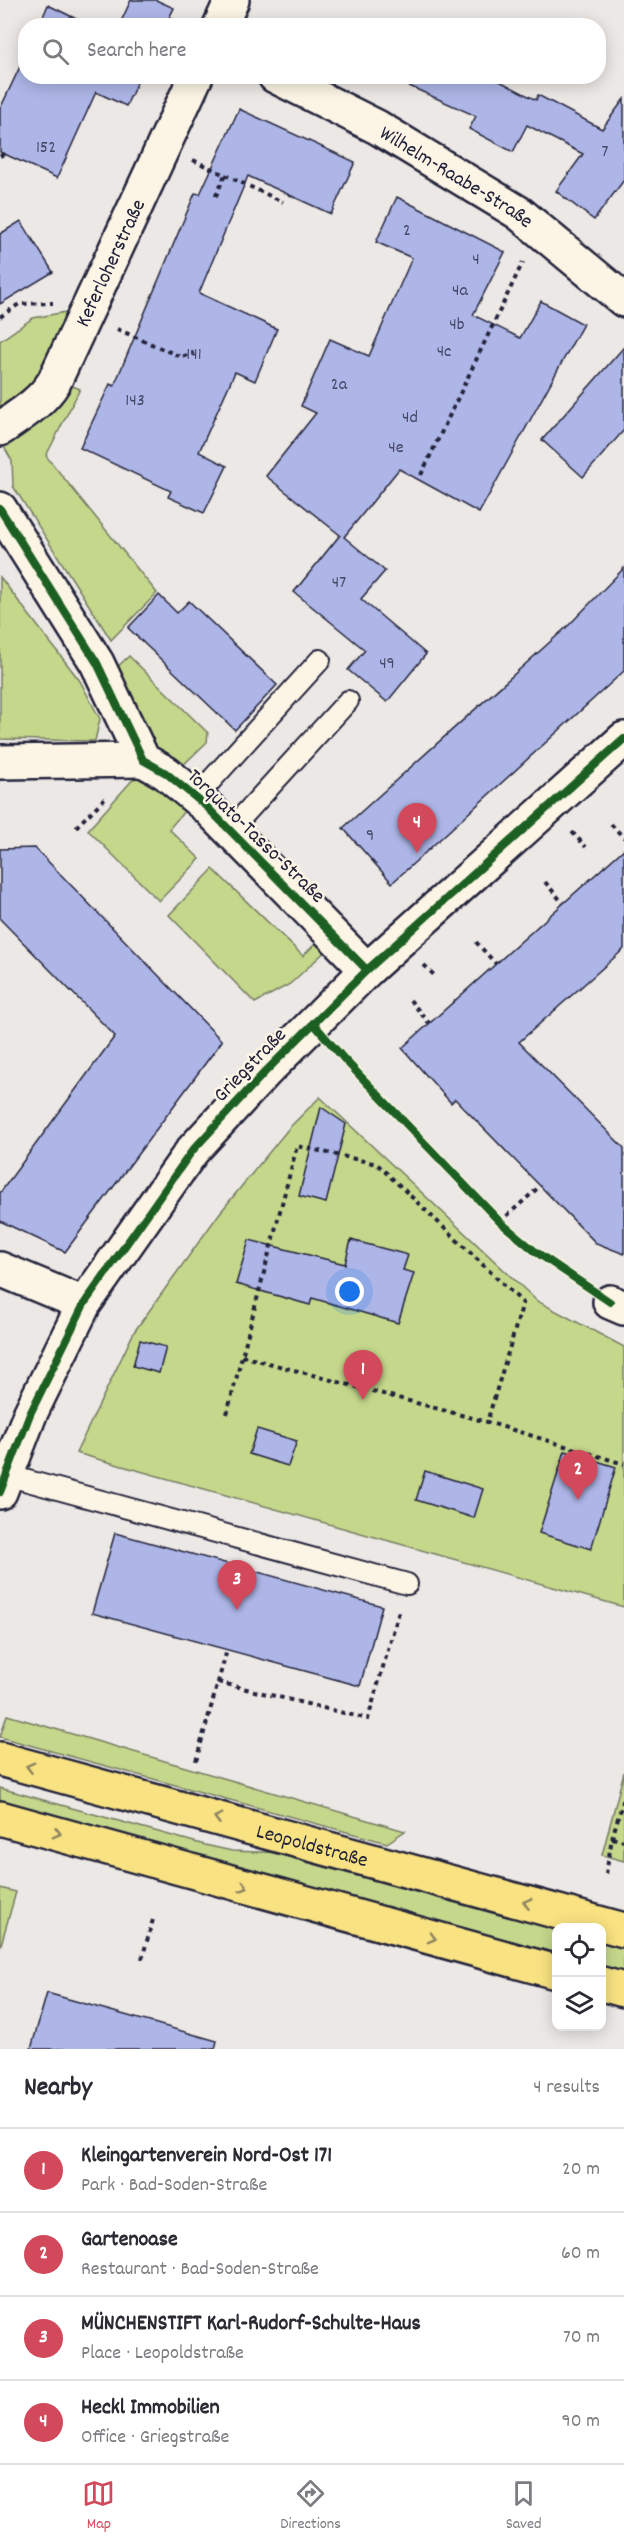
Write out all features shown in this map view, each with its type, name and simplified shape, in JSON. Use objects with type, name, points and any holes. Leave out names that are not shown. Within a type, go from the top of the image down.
[{"type":"main road","name":"Leopoldstraße","points":[[0,1759],[624,1930]]},
{"type":"main road","points":[[0,1818],[552,1971]]},
{"type":"main road","points":[[606,1985],[624,1990]]},
{"type":"street","points":[[224,18],[232,0]]},
{"type":"street","name":"Keferloherstraße","points":[[0,429],[46,395],[89,308],[192,84]]},
{"type":"street","name":"Wilhelm-Raabe-Straße","points":[[291,84],[377,127],[519,213],[624,300]]},
{"type":"street","points":[[0,509],[97,663],[116,697],[143,760],[0,762]]},
{"type":"street","name":"Griegstraße","points":[[3,1484],[34,1405],[84,1304],[192,1151],[265,1072],[368,970],[624,739]]},
{"type":"street","name":"Torquato-Tasso-Straße","points":[[143,760],[166,773],[196,797],[368,970]]},
{"type":"street","points":[[0,1269],[84,1304]]},
{"type":"lane","points":[[196,797],[321,660]]},
{"type":"lane","points":[[231,830],[348,701]]},
{"type":"lane","points":[[3,1484],[407,1584]]},
{"type":"path","points":[[163,147],[283,202]]},
{"type":"path","points":[[214,200],[225,175]]},
{"type":"path","points":[[421,475],[539,230]]},
{"type":"path","points":[[0,316],[19,304],[89,308],[181,357],[194,353]]},
{"type":"path","points":[[611,824],[624,838]]},
{"type":"path","points":[[545,882],[563,903]]},
{"type":"path","points":[[476,942],[496,964]]},
{"type":"path","points":[[410,1000],[429,1023]]},
{"type":"path","points":[[227,1414],[297,1146],[377,1164],[523,1303],[487,1422]]},
{"type":"path","points":[[500,1222],[540,1186]]},
{"type":"path","points":[[242,1356],[487,1422],[624,1464]]},
{"type":"path","points":[[218,1682],[368,1719],[407,1584]]},
{"type":"path","points":[[196,1761],[227,1650]]},
{"type":"path","points":[[606,1874],[612,1838],[624,1798]]},
{"type":"path","points":[[612,1838],[624,1841]]},
{"type":"path","points":[[142,1959],[154,1916]]},
{"type":"green space","points":[[66,312],[35,389],[0,414],[0,341],[33,318]]},
{"type":"green space","points":[[67,384],[80,389],[46,456],[157,593],[111,640],[13,486],[12,461],[3,445]]},
{"type":"green space","points":[[0,577],[80,681],[100,719],[95,741],[0,739]]},
{"type":"green space","points":[[129,656],[208,733],[207,742],[181,767],[156,756],[113,671]]},
{"type":"green space","points":[[136,776],[157,786],[187,808],[169,829],[200,859],[159,901],[88,830]]},
{"type":"green space","points":[[213,869],[303,956],[322,937],[331,946],[290,984],[255,1003],[169,915]]},
{"type":"green space","points":[[320,1097],[537,1301],[624,1347],[624,1607],[76,1453],[134,1332],[219,1214],[289,1128]]},
{"type":"green space","points":[[7,1715],[405,1831],[387,1843],[0,1737]]},
{"type":"green space","points":[[624,1772],[624,1861],[602,1855]]},
{"type":"green space","points":[[0,1788],[205,1845],[232,1851],[285,1853],[552,1927],[552,1952],[0,1800]]},
{"type":"green space","points":[[0,1888],[16,1892],[0,1948]]},
{"type":"green space","points":[[606,1941],[624,1946],[624,1972],[606,1967]]},
{"type":"building","points":[[131,0],[156,0],[174,8],[169,18],[123,18]]},
{"type":"building","points":[[48,5],[75,18],[42,18]]},
{"type":"building","points":[[18,71],[18,84],[136,84],[126,106],[96,92],[57,178],[0,152],[0,109]]},
{"type":"building","points":[[405,84],[505,84],[536,100],[538,95],[602,129],[624,99],[624,180],[594,220],[556,191],[583,154],[527,125],[513,152],[469,129],[476,116]]},
{"type":"building","points":[[239,109],[355,162],[331,214],[248,176],[199,293],[277,329],[255,381],[235,372],[199,452],[227,466],[204,513],[168,497],[171,491],[80,448],[110,384],[114,386],[195,193],[200,194]]},
{"type":"building","points":[[397,197],[505,252],[473,315],[520,338],[541,301],[583,324],[479,513],[399,469],[344,537],[385,571],[361,599],[426,654],[387,702],[348,670],[365,650],[294,592],[340,535],[266,476],[316,413],[301,406],[330,339],[369,356],[412,258],[376,242]]},
{"type":"building","points":[[21,221],[53,272],[0,304],[0,234]]},
{"type":"building","points":[[624,347],[624,430],[583,477],[542,440]]},
{"type":"building","points":[[624,568],[624,671],[392,883],[343,828],[570,624]]},
{"type":"building","points":[[159,595],[177,613],[189,601],[277,685],[235,730],[128,628]]},
{"type":"building","points":[[35,848],[222,1041],[65,1252],[0,1221],[0,1193],[115,1036],[0,919],[0,849]]},
{"type":"building","points":[[624,849],[624,949],[519,1042],[624,1148],[624,1254],[596,1243],[455,1099],[451,1103],[402,1048]]},
{"type":"building","points":[[321,1107],[346,1124],[326,1203],[299,1196]]},
{"type":"building","points":[[249,1240],[345,1264],[351,1240],[408,1255],[403,1270],[414,1273],[398,1323],[312,1298],[310,1305],[236,1284]]},
{"type":"building","points":[[140,1340],[166,1347],[159,1373],[133,1366]]},
{"type":"building","points":[[257,1429],[297,1441],[288,1466],[249,1454]]},
{"type":"building","points":[[565,1451],[616,1467],[591,1549],[539,1533]]},
{"type":"building","points":[[425,1471],[483,1489],[474,1518],[416,1500]]},
{"type":"building","points":[[115,1533],[382,1606],[360,1686],[92,1613]]},
{"type":"building","points":[[47,1993],[217,2041],[215,2049],[31,2049]]},
{"type":"cycle path","points":[[0,509],[97,663],[143,760],[166,773],[208,808],[367,970]]},
{"type":"cycle path","points":[[0,1492],[30,1414],[84,1304],[192,1151],[265,1072],[367,970],[624,739]]},
{"type":"cycle path","points":[[313,1023],[344,1059],[500,1222],[536,1252],[610,1302]]},
{"type":"place","name":"Heckl Immobilien","points":[[417,853]]},
{"type":"place","name":"Kleingartenverein Nord-Ost 171","points":[[363,1400]]},
{"type":"place","name":"Gartenoase","points":[[578,1500]]},
{"type":"place","name":"MÜNCHENSTIFT Karl-Rudorf-Schulte-Haus","points":[[237,1610]]}]
